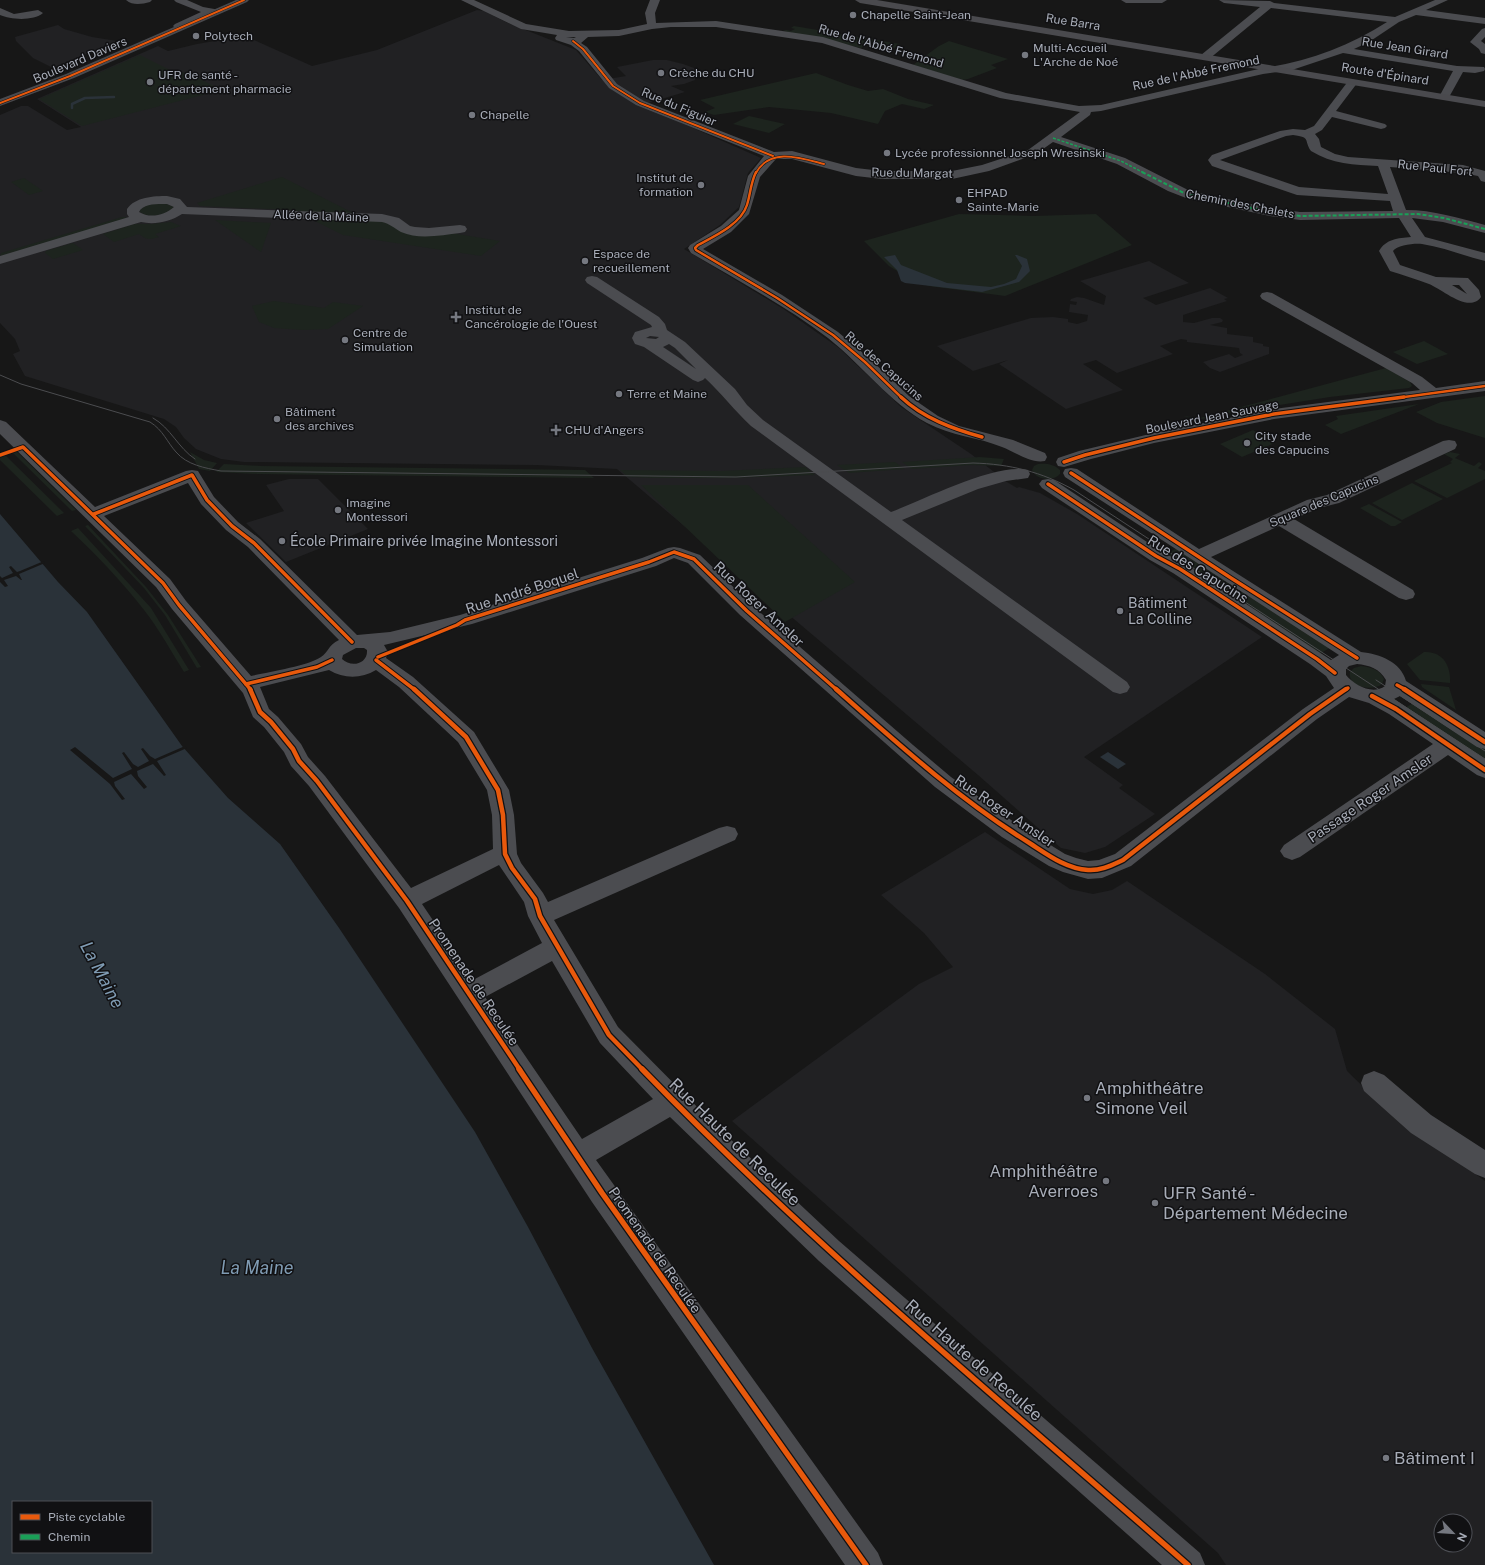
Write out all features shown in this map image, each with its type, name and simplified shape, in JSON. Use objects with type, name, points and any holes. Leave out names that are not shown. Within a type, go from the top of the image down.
[{"type":"main road","name":"Boulevard Daviers","points":[[0,103],[70,76],[149,41],[210,13],[231,0]]},
{"type":"main road","name":"Boulevard Daviers","points":[[0,92],[44,80],[244,0]]},
{"type":"main road","name":"Rue Barra","points":[[860,0],[1281,70]]},
{"type":"main road","name":"Route d'Épinard","points":[[1281,70],[1485,104]]},
{"type":"street","points":[[131,0],[138,2],[147,0]]},
{"type":"street","points":[[179,0],[210,13]]},
{"type":"street","name":"Boulevard Daviers","points":[[210,13],[238,0]]},
{"type":"street","name":"Rue du Figuier","points":[[466,0],[482,6],[509,21],[554,39],[570,37],[583,49],[613,86],[640,103],[773,156]]},
{"type":"street","points":[[652,26],[650,13],[656,0]]},
{"type":"street","points":[[1126,0],[1162,0]]},
{"type":"street","points":[[1224,0],[1270,4],[1396,20]]},
{"type":"street","name":"Rue de l'Abbé Fremond","points":[[570,37],[619,33],[652,26],[705,23],[823,40],[1004,96],[1029,102],[1086,110],[1262,71],[1281,70],[1341,50],[1364,40],[1396,20],[1443,0]]},
{"type":"street","points":[[1205,57],[1270,4]]},
{"type":"street","points":[[2,8],[9,16],[18,17],[38,13]]},
{"type":"street","points":[[1415,12],[1485,21]]},
{"type":"street","points":[[1485,32],[1475,42],[1485,50]]},
{"type":"street","name":"Rue Jean Girard","points":[[1341,50],[1457,69],[1458,72],[1444,97]]},
{"type":"street","points":[[1457,69],[1483,69],[1485,55]]},
{"type":"street","points":[[1353,82],[1316,130],[1307,134],[1293,132],[1284,133],[1214,160],[1216,163],[1239,172],[1297,191],[1395,198]]},
{"type":"street","name":"Rue du Margat","points":[[773,156],[792,155],[856,172],[882,175],[952,175],[985,168],[1032,152],[1053,138],[1086,110]]},
{"type":"street","points":[[1329,114],[1381,126]]},
{"type":"street","name":"Rue Paul Fort","points":[[1307,134],[1313,139],[1315,149],[1328,156],[1341,160],[1463,169],[1483,174],[1485,178]]},
{"type":"street","name":"Chemin des Chalets","points":[[1053,138],[1121,161],[1186,194],[1270,212],[1300,216],[1402,214],[1444,218],[1485,229]]},
{"type":"street","name":"Rue des Capucins","points":[[773,156],[754,176],[745,211],[726,229],[698,245],[695,248],[696,250],[777,298],[833,335],[865,362],[903,399],[927,416],[953,429],[982,437],[1029,464],[1032,481],[1048,484],[1156,556],[1205,584],[1317,659],[1341,681],[1357,693],[1372,696],[1383,696],[1390,693],[1397,685]]},
{"type":"street","points":[[1383,163],[1402,214],[1418,236],[1418,239]]},
{"type":"street","points":[[0,251],[136,215],[159,218],[172,215],[179,210],[181,206],[179,203],[172,200],[162,200],[140,205],[136,215],[0,260]]},
{"type":"street","name":"Allée de la Maine","points":[[179,210],[382,218],[394,221],[406,229],[415,231],[429,232],[460,229]]},
{"type":"street","points":[[1463,281],[1474,293],[1474,297],[1471,299],[1462,297],[1435,281],[1396,268],[1386,251],[1388,247],[1393,244],[1415,241],[1418,239],[1485,257]]},
{"type":"street","points":[[1435,281],[1463,281],[1471,277],[1472,273],[1457,250]]},
{"type":"street","points":[[592,280],[638,311],[656,336],[721,395],[736,401],[757,423],[1120,687]]},
{"type":"street","points":[[1267,296],[1417,380],[1433,393]]},
{"type":"street","name":"Boulevard Jean Sauvage","points":[[1048,484],[1063,482],[1068,479],[1067,468],[1085,455],[1154,438],[1274,414],[1485,386]]},
{"type":"street","name":"Promenade de Reculée","points":[[0,425],[53,477],[94,514],[163,583],[179,605],[246,684],[252,692],[260,712],[271,722],[293,749],[299,761],[317,781],[407,901],[577,1156],[698,1330],[866,1565]]},
{"type":"street","name":"Square des Capucins","points":[[1197,556],[1313,504],[1333,499],[1449,445]]},
{"type":"street","points":[[889,519],[974,485],[1003,476],[1029,464],[1051,458],[1067,468]]},
{"type":"street","name":"Rue des Capucins","points":[[1067,468],[1197,556],[1357,658],[1371,660],[1386,667],[1395,677],[1397,685],[1485,742]]},
{"type":"street","name":"Rue Haute de Reculée","points":[[94,514],[192,475],[207,500],[232,526],[254,543],[367,650],[406,682],[466,737],[498,790],[503,815],[505,854],[512,868],[535,899],[540,916],[556,947],[609,1035],[673,1101],[830,1251],[1188,1565]]},
{"type":"street","points":[[1281,519],[1406,594]]},
{"type":"street","name":"Rue André Boquel","points":[[367,650],[457,625],[465,620],[649,562],[674,552]]},
{"type":"street","name":"Rue Roger Amsler","points":[[674,552],[694,559],[753,616],[943,782],[1010,831],[1038,849],[1071,866],[1088,870],[1102,870],[1123,860],[1138,850],[1310,714],[1341,681]]},
{"type":"street","points":[[246,684],[317,667],[332,660],[335,652],[345,644],[367,650],[365,668],[351,671],[338,668],[332,660]]},
{"type":"street","points":[[1341,681],[1336,667],[1340,662],[1347,659],[1357,658]]},
{"type":"street","name":"Rue des Capucins","points":[[1372,696],[1396,709],[1485,770]]},
{"type":"street","name":"Passage Roger Amsler","points":[[1292,851],[1447,745]]},
{"type":"street","points":[[540,916],[727,834]]},
{"type":"street","points":[[407,901],[493,858],[505,854]]},
{"type":"street","points":[[469,994],[556,947]]},
{"type":"street","points":[[1374,1083],[1421,1124],[1485,1165]]},
{"type":"street","points":[[577,1156],[673,1101]]},
{"type":"shaded area","name":"CHU d'Angers","points":[[477,10],[484,11],[508,23],[576,50],[602,80],[626,76],[617,67],[653,60],[667,60],[694,68],[697,73],[695,80],[684,84],[671,86],[685,92],[641,105],[761,158],[748,173],[739,207],[720,225],[684,249],[785,310],[839,348],[901,407],[971,454],[1007,482],[1017,488],[1019,487],[1040,493],[1077,514],[1262,637],[1084,757],[1123,785],[1119,788],[1155,814],[1105,847],[1085,853],[1061,848],[978,775],[617,469],[537,465],[244,462],[221,459],[196,449],[184,438],[176,427],[164,419],[25,376],[13,354],[20,351],[15,339],[0,323],[0,115],[21,106],[28,106],[67,130],[81,127],[37,99],[158,46],[168,51],[197,44],[245,36],[312,66],[377,50]]},
{"type":"shaded area","points":[[58,25],[64,29],[92,37],[117,41],[53,68],[33,58],[16,41],[15,37]]},
{"type":"shaded area","points":[[794,26],[900,44],[893,49],[866,45],[861,48],[783,31],[791,31],[795,29],[791,28]]},
{"type":"shaded area","points":[[949,41],[1008,59],[991,65],[997,68],[962,80],[913,65],[939,46]]},
{"type":"shaded area","points":[[140,55],[172,71],[188,73],[222,90],[82,126],[39,99]]},
{"type":"shaded area","points":[[816,73],[868,91],[883,89],[908,99],[934,105],[924,109],[902,104],[885,111],[878,124],[831,113],[769,107],[714,115],[705,112],[715,108],[700,100]]},
{"type":"shaded area","points":[[749,116],[785,124],[769,133],[733,124]]},
{"type":"shaded area","points":[[282,177],[365,219],[500,241],[481,256],[343,235],[293,210],[200,206],[197,203]]},
{"type":"shaded area","points":[[24,178],[43,191],[29,195],[11,182]]},
{"type":"shaded area","points":[[162,203],[173,206],[173,208],[166,213],[153,216],[140,212],[140,210],[146,205]]},
{"type":"shaded area","points":[[959,214],[1034,216],[1096,214],[1132,245],[1005,296],[929,286],[907,277],[889,266],[864,241]]},
{"type":"shaded area","points":[[122,217],[130,219],[0,257],[1,253]]},
{"type":"shaded area","points":[[215,220],[271,223],[261,252]]},
{"type":"shaded area","points":[[171,222],[181,226],[155,234],[159,237],[153,239],[148,239],[139,234],[114,242],[103,234],[135,224]]},
{"type":"shaded area","points":[[73,243],[83,250],[53,259],[45,253],[46,251]]},
{"type":"shaded area","points":[[1149,261],[1189,283],[1143,298],[1156,305],[1210,288],[1228,298],[1224,299],[1227,301],[1183,315],[1183,322],[1194,323],[1212,318],[1220,318],[1223,320],[1222,322],[1210,325],[1227,328],[1227,334],[1253,337],[1253,342],[1269,347],[1269,354],[1220,372],[1210,368],[1203,362],[1229,354],[1235,358],[1243,355],[1240,353],[1239,348],[1187,342],[1187,340],[1181,339],[1160,346],[1173,354],[1117,373],[1096,360],[1083,364],[1123,390],[1066,409],[999,364],[1008,360],[973,371],[937,346],[1031,318],[1053,317],[1068,319],[1068,322],[1077,324],[1087,321],[1088,315],[1069,312],[1070,304],[1076,305],[1077,302],[1070,301],[1071,299],[1077,297],[1084,298],[1104,305],[1106,296],[1080,281]]},
{"type":"shaded area","points":[[274,301],[324,308],[333,302],[363,306],[328,329],[303,330],[274,328],[259,322],[252,306]]},
{"type":"shaded area","points":[[1424,341],[1448,354],[1417,364],[1393,352]]},
{"type":"shaded area","points":[[1386,368],[1410,382],[1412,386],[1409,388],[1330,397],[1224,414],[1209,418],[1199,419],[1183,416],[1200,418]]},
{"type":"shaded area","points":[[1485,396],[1485,438],[1437,423],[1416,412],[1441,402]]},
{"type":"shaded area","points":[[1419,404],[1341,434],[1325,425],[1338,419],[1336,416]]},
{"type":"shaded area","name":"City stade des Capucins","points":[[1253,430],[1275,443],[1242,457],[1220,444]]},
{"type":"shaded area","points":[[16,451],[76,510],[72,511],[12,452]]},
{"type":"shaded area","points":[[190,452],[204,460],[217,463],[210,471],[199,469]]},
{"type":"shaded area","points":[[1450,452],[1460,454],[1455,458],[1474,466],[1479,462],[1482,464],[1478,468],[1485,471],[1485,479],[1447,498],[1414,481],[1452,463],[1450,462],[1453,459],[1444,454]]},
{"type":"shaded area","points":[[5,455],[64,513],[57,516],[0,460],[0,457]]},
{"type":"shaded area","points":[[980,457],[1004,459],[1001,466],[972,465],[912,469],[902,462]]},
{"type":"shaded area","points":[[895,462],[905,469],[849,473],[837,465]]},
{"type":"shaded area","points":[[224,464],[261,466],[585,470],[594,478],[257,474],[216,472]]},
{"type":"shaded area","points":[[1038,464],[1053,465],[1060,470],[1060,474],[1057,477],[1049,479],[1041,478],[1032,470],[1034,466]]},
{"type":"shaded area","points":[[805,467],[815,475],[731,478],[652,478],[628,477],[620,470],[721,471]]},
{"type":"shaded area","points":[[289,479],[318,479],[368,529],[286,562],[246,523],[284,511],[266,485]]},
{"type":"shaded area","points":[[1412,483],[1443,499],[1402,520],[1372,503]]},
{"type":"shaded area","points":[[641,485],[748,485],[855,582],[785,622]]},
{"type":"shaded area","points":[[1369,504],[1402,522],[1395,526],[1391,526],[1360,508]]},
{"type":"shaded area","points":[[88,525],[146,587],[168,615],[201,667],[197,668],[165,615],[144,588],[85,526]]},
{"type":"shaded area","points":[[78,528],[151,608],[189,670],[184,672],[155,625],[136,600],[109,569],[71,531]]},
{"type":"shaded area","points":[[1177,548],[1331,647],[1318,655],[1164,555]]},
{"type":"shaded area","points":[[1424,652],[1431,652],[1441,657],[1447,665],[1450,683],[1420,680],[1407,664]]},
{"type":"shaded area","points":[[1361,666],[1378,671],[1384,679],[1382,684],[1373,688],[1367,688],[1362,687],[1352,681],[1350,672],[1354,668]]},
{"type":"shaded area","points":[[1421,684],[1449,687],[1456,710],[1422,687]]},
{"type":"shaded area","points":[[1417,701],[1485,746],[1485,765],[1403,709]]},
{"type":"shaded area","name":"UFR Santé - Département Médecine","points":[[985,832],[1070,889],[1093,894],[1112,890],[1127,881],[1265,974],[1335,1029],[1347,1071],[1387,1110],[1485,1181],[1485,1565],[1226,1565],[1218,1553],[732,1121],[919,984],[953,967],[924,933],[881,895]]},
{"type":"water","points":[[895,255],[901,265],[947,283],[991,287],[1004,284],[1016,279],[1022,266],[1015,255],[1027,259],[1030,271],[1019,282],[982,292],[905,283],[901,281],[897,270],[884,257]]},
{"type":"water","name":"La Maine","points":[[0,514],[58,582],[87,612],[182,746],[228,798],[280,844],[339,928],[475,1132],[528,1227],[592,1348],[714,1565],[0,1565]]},
{"type":"water","points":[[1108,752],[1126,764],[1118,769],[1100,757]]},
{"type":"pier","points":[[44,561],[45,563],[19,574],[22,580],[16,576],[4,580],[8,586],[5,587],[0,582],[0,576],[2,578],[13,573],[9,567],[11,566],[17,572]]},
{"type":"pier","points":[[185,746],[187,748],[157,761],[166,775],[164,776],[153,764],[137,771],[138,776],[147,787],[144,789],[131,774],[114,782],[115,786],[125,799],[122,800],[110,784],[70,750],[75,747],[113,778],[132,769],[122,753],[124,752],[133,764],[138,767],[149,761],[141,749],[143,748],[155,759]]},
{"type":"waterway","points":[[72,108],[72,104],[85,98],[114,97]]},
{"type":"tram line","points":[[0,375],[21,384],[150,422],[162,432],[176,452],[185,460],[209,469],[221,471],[736,477],[973,463],[1000,465],[1025,470],[1050,478],[1074,490],[1485,759]]},
{"type":"tram line","points":[[153,418],[165,427],[195,459]]},
{"type":"tram line","points":[[1376,680],[1485,751]]},
{"type":"marked path","points":[[1053,138],[1121,161],[1186,194],[1270,212],[1300,216],[1418,214],[1444,218],[1485,229]]},
{"type":"cycle path","points":[[0,103],[70,76],[244,0]]},
{"type":"cycle path","points":[[573,41],[583,49],[613,86],[640,103],[773,156]]},
{"type":"cycle path","points":[[824,164],[791,156],[772,158],[764,163],[757,171],[751,183],[748,204],[745,210],[736,221],[724,230],[698,245],[695,248],[696,250],[777,298],[833,335],[865,362],[903,399],[932,419],[953,429],[982,437]]},
{"type":"cycle path","points":[[1064,462],[1085,455],[1154,438],[1274,414],[1485,386]]},
{"type":"cycle path","points":[[0,455],[23,447],[163,583],[179,605],[252,691],[260,712],[271,722],[293,749],[299,761],[317,781],[407,901],[602,1193],[866,1565]]},
{"type":"cycle path","points":[[1071,473],[1231,578],[1357,658]]},
{"type":"cycle path","points":[[94,514],[192,475],[207,500],[232,526],[254,543],[352,642]]},
{"type":"cycle path","points":[[1048,484],[1156,556],[1180,569],[1317,659],[1335,673]]},
{"type":"cycle path","points":[[378,657],[457,625],[465,620],[649,562],[674,552],[694,559],[747,611],[943,782],[1010,831],[1057,860],[1071,866],[1088,870],[1102,869],[1123,860],[1310,714],[1348,688]]},
{"type":"cycle path","points":[[246,684],[317,667],[332,660]]},
{"type":"cycle path","points":[[376,660],[406,682],[466,737],[498,790],[503,815],[505,854],[512,868],[535,899],[540,916],[609,1035],[700,1129],[829,1251],[1188,1565]]},
{"type":"cycle path","points":[[1397,685],[1485,742]]},
{"type":"cycle path","points":[[1372,696],[1396,709],[1485,770]]},
{"type":"place","name":"Chapelle Saint-Jean","points":[[853,15]]},
{"type":"place","name":"Polytech","points":[[196,36]]},
{"type":"place","name":"Multi-Accueil L'Arche de Noé","points":[[1025,55]]},
{"type":"place","name":"Crèche du CHU","points":[[661,73]]},
{"type":"place","name":"UFR de santé - département pharmacie","points":[[150,82]]},
{"type":"place","name":"Chapelle","points":[[472,115]]},
{"type":"place","name":"Lycée professionnel Joseph Wresinski","points":[[887,153]]},
{"type":"place","name":"Institut de formation","points":[[701,185]]},
{"type":"place","name":"EHPAD Sainte-Marie","points":[[959,200]]},
{"type":"place","name":"Espace de recueillement","points":[[585,261]]},
{"type":"place","name":"Institut de Cancérologie de l'Ouest","points":[[456,317]]},
{"type":"place","name":"Centre de Simulation","points":[[345,340]]},
{"type":"place","name":"Terre et Maine","points":[[619,394]]},
{"type":"place","name":"Bâtiment des archives","points":[[277,419]]},
{"type":"place","name":"CHU d'Angers","points":[[556,430]]},
{"type":"place","name":"City stade des Capucins","points":[[1247,443]]},
{"type":"place","name":"Imagine Montessori","points":[[338,510]]},
{"type":"place","name":"École Primaire privée Imagine Montessori","points":[[282,541]]},
{"type":"place","name":"Bâtiment La Colline","points":[[1120,611]]},
{"type":"place","name":"Amphithéâtre Simone Veil","points":[[1087,1098]]},
{"type":"place","name":"Amphithéâtre Averroes","points":[[1106,1181]]},
{"type":"place","name":"UFR Santé - Département Médecine","points":[[1155,1203]]},
{"type":"place","name":"Bâtiment I","points":[[1386,1458]]}]
